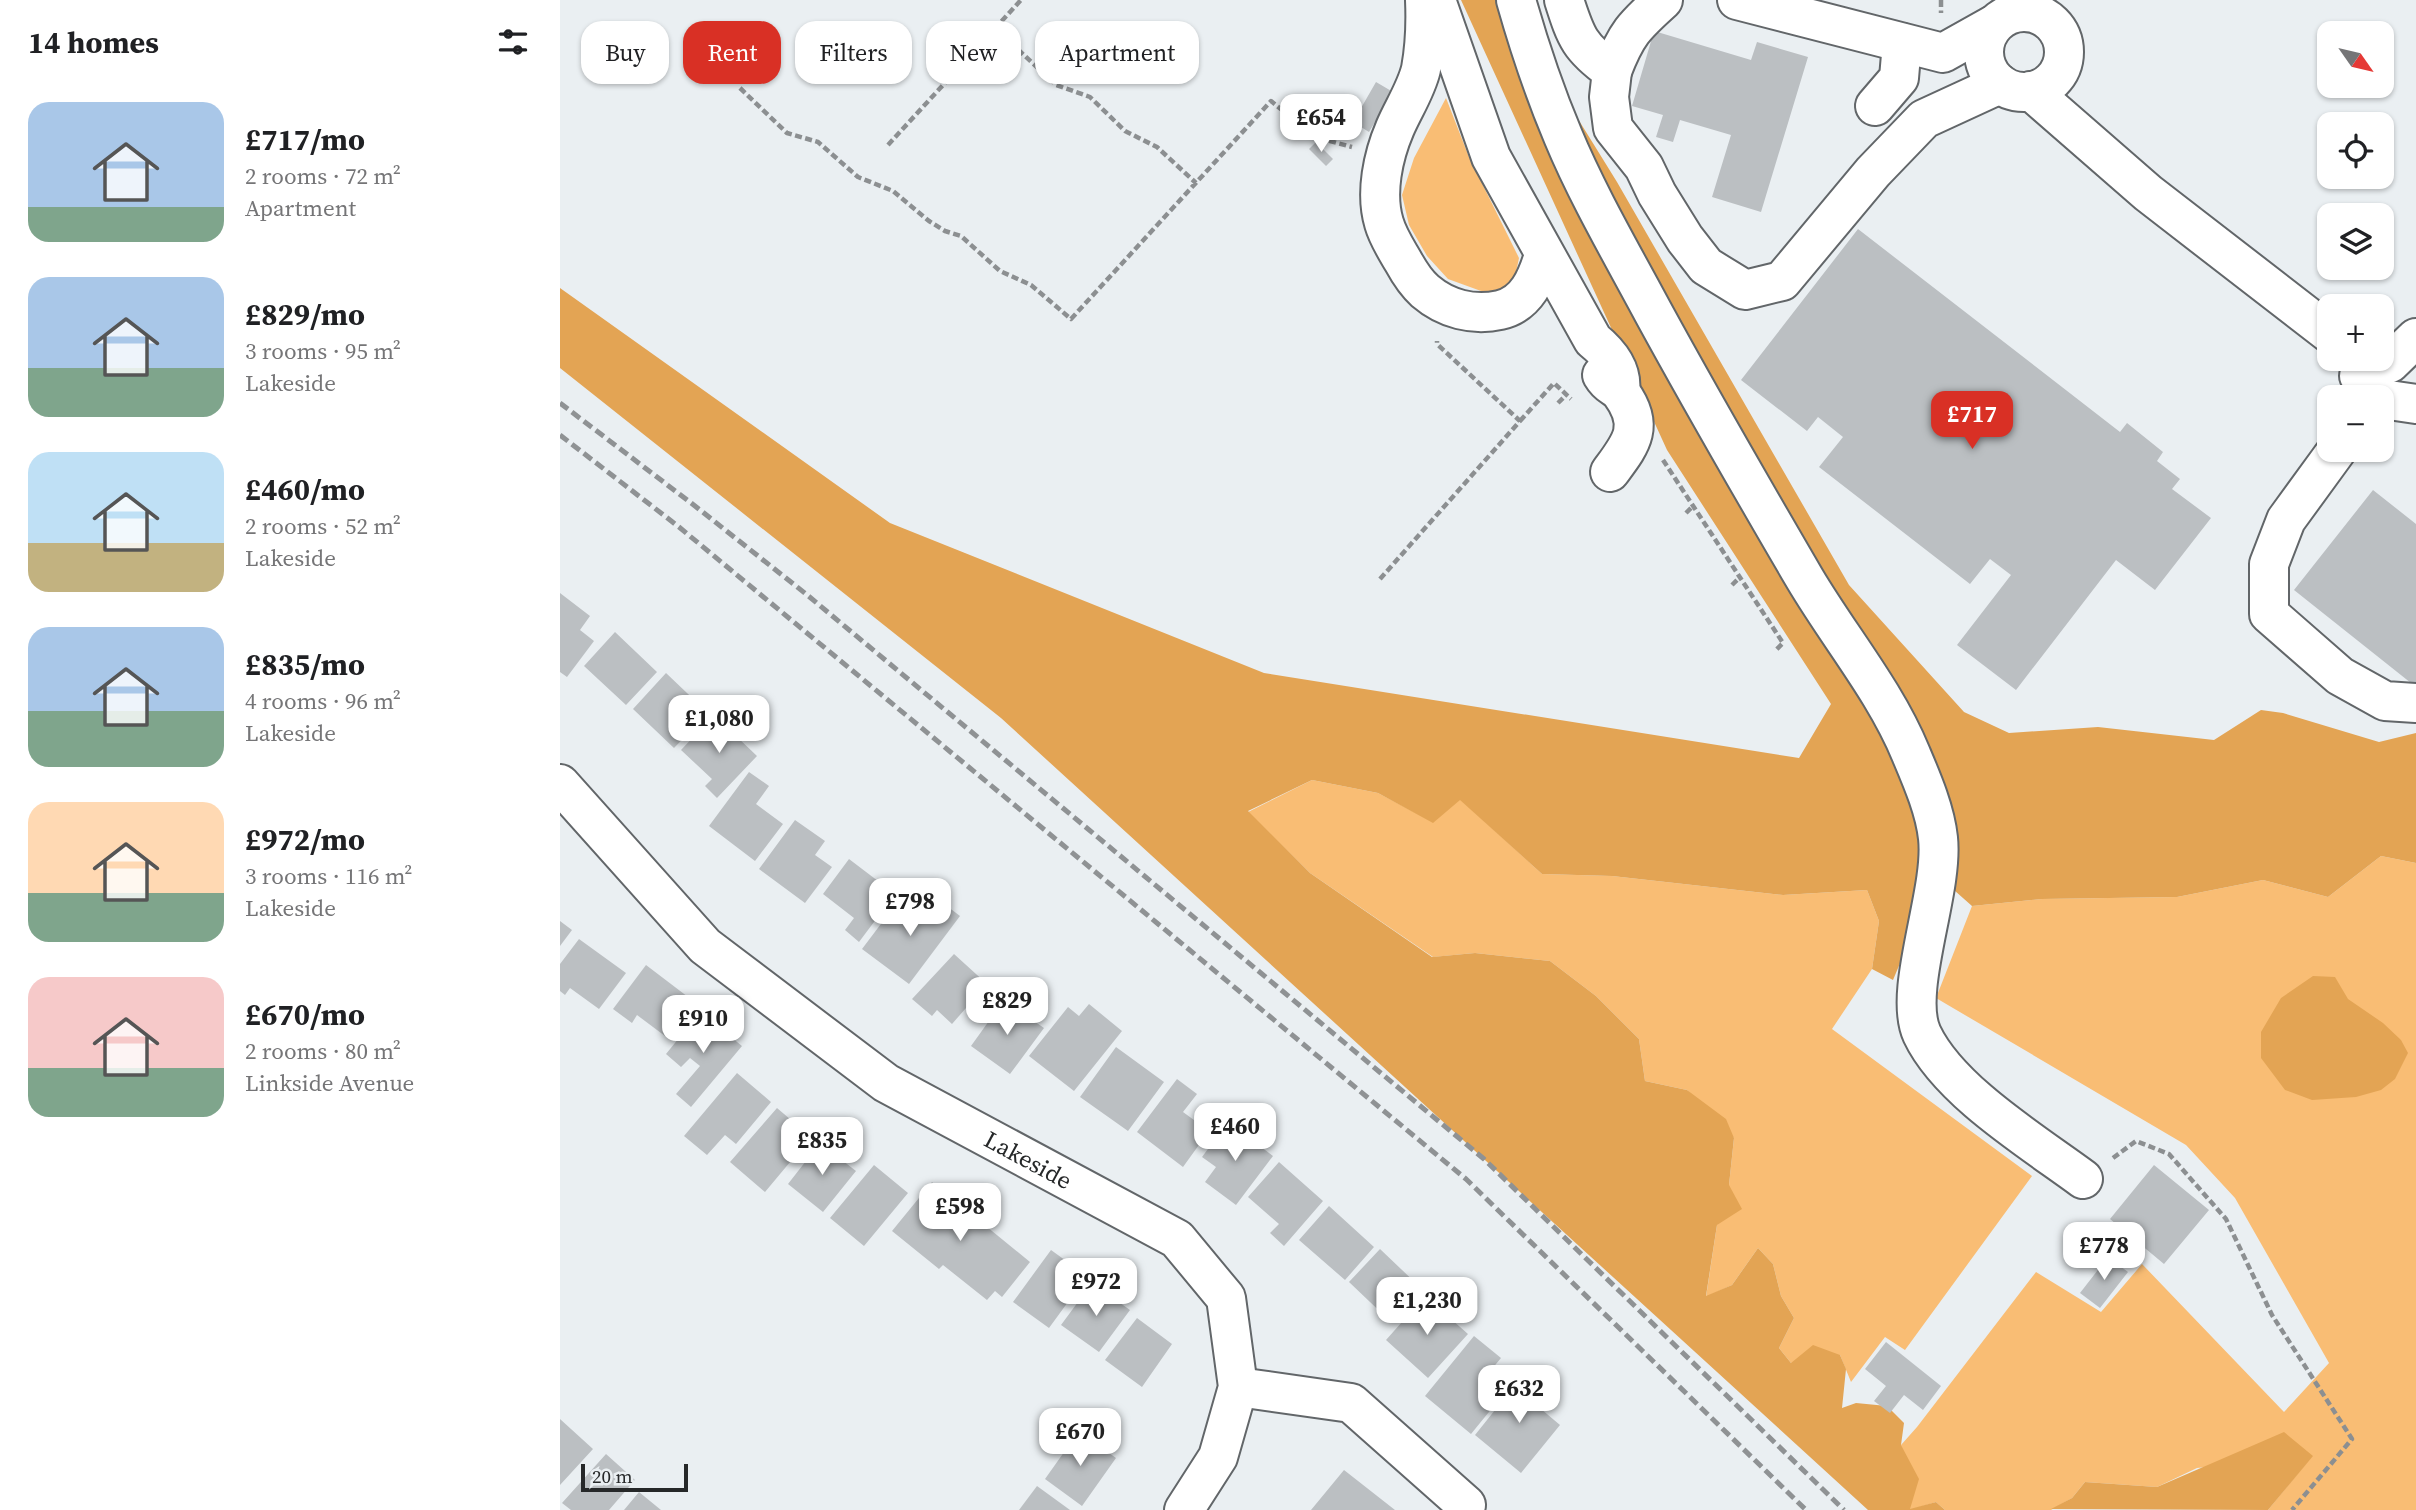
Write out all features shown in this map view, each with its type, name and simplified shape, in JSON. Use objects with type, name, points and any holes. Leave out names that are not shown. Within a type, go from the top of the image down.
[{"type":"street","points":[[1425,0],[1426,25],[1420,71],[1385,156],[1381,200],[1383,221],[1390,239],[1419,286],[1454,309],[1477,313],[1502,310],[1525,296],[1537,276],[1544,255]]},
{"type":"street","points":[[1436,0],[1491,157],[1593,340],[1607,351],[1622,379],[1620,391],[1632,415],[1634,430],[1632,442],[1610,472]]},
{"type":"street","points":[[1516,0],[1532,57],[1564,138],[1606,224],[1718,431],[1820,603],[1878,690],[1910,751],[1930,805],[1938,839],[1937,875],[1915,1004],[1921,1033],[1945,1068],[1987,1108],[2083,1179]]},
{"type":"street","points":[[1564,0],[1574,31],[1590,55],[1612,71]]},
{"type":"street","points":[[1663,0],[1634,26],[1620,49],[1612,71],[1609,97],[1613,128],[1654,173],[1657,194],[1685,239],[1706,266],[1745,290],[1782,281],[1873,172],[1899,78],[1902,43]]},
{"type":"street","points":[[1737,0],[1943,53],[2027,12]]},
{"type":"street","points":[[1887,127],[1924,119],[2028,85],[2061,68],[2064,55],[2059,30],[2027,12]]},
{"type":"street","points":[[2027,12],[1984,50],[1990,74],[2028,85],[2148,193],[2317,324]]},
{"type":"street","points":[[2366,385],[2416,338]]},
{"type":"street","points":[[2394,397],[2416,404]]},
{"type":"street","points":[[2328,462],[2286,520],[2269,564],[2269,614],[2340,677],[2385,701],[2416,703]]},
{"type":"street","name":"Lakeside","points":[[560,784],[705,946],[886,1083],[1177,1239],[1226,1298],[1238,1387]]},
{"type":"street","points":[[1184,1510],[1218,1457],[1238,1387],[1351,1403],[1466,1505]]},
{"type":"path","points":[[1002,21],[1021,0]]},
{"type":"path","points":[[1021,52],[1056,85],[1090,97],[1125,131],[1157,147],[1196,183]]},
{"type":"path","points":[[888,145],[944,84]]},
{"type":"path","points":[[740,88],[787,133],[818,142],[858,177],[893,191],[929,221],[945,231],[961,236],[1000,271],[1031,285],[1071,319],[1271,101],[1315,137],[1385,156]]},
{"type":"path","points":[[1435,299],[1437,344],[1520,421]]},
{"type":"path","points":[[1380,579],[1554,383],[1574,403]]},
{"type":"path","points":[[1559,403],[1566,395]]},
{"type":"path","points":[[1632,442],[1651,443],[1783,643],[1775,651]]},
{"type":"path","points":[[1686,513],[1693,506]]},
{"type":"path","points":[[1732,586],[1740,577]]},
{"type":"path","points":[[2083,1179],[2136,1142],[2169,1154],[2226,1219],[2272,1315],[2352,1439],[2292,1510]]},
{"type":"shaded area","points":[[1461,0],[1534,0],[1565,98],[1617,182],[1849,585],[1964,712],[2009,733],[2098,727],[2214,740],[2261,710],[2283,713],[2379,742],[2416,733],[2416,863],[2381,856],[2328,897],[2263,880],[2177,897],[2042,899],[1972,906],[1937,875],[1893,980],[1872,969],[1879,921],[1867,890],[1783,895],[1612,876],[1542,874],[1460,800],[1433,823],[1378,793],[1312,780],[1248,811],[1310,873],[1432,957],[1475,953],[1550,961],[1596,996],[1639,1039],[1645,1081],[1687,1090],[1726,1119],[1734,1138],[1729,1185],[1742,1209],[1717,1225],[1706,1296],[1732,1285],[1758,1248],[1773,1264],[1781,1296],[1794,1318],[1779,1348],[1791,1363],[1813,1345],[1840,1355],[1846,1369],[1842,1408],[1856,1403],[1887,1406],[1904,1423],[1901,1445],[1919,1479],[1910,1509],[1936,1502],[1945,1510],[1868,1510],[1001,718],[560,368],[560,288],[890,523],[1264,673],[1799,758],[1831,704],[1667,450]]},
{"type":"shaded area","points":[[1446,98],[1469,157],[1519,258],[1514,282],[1500,291],[1481,291],[1448,279],[1427,256],[1409,225],[1402,195],[1414,158]]},
{"type":"shaded area","points":[[1312,780],[1378,793],[1433,822],[1460,799],[1542,874],[1612,876],[1783,895],[1867,890],[1879,921],[1872,969],[1832,1029],[2032,1176],[1905,1350],[1885,1337],[1851,1382],[1840,1355],[1791,1363],[1779,1348],[1794,1318],[1781,1296],[1773,1264],[1758,1248],[1732,1285],[1706,1297],[1717,1225],[1729,1185],[1734,1138],[1687,1090],[1645,1081],[1639,1039],[1596,996],[1550,961],[1475,953],[1433,957],[1310,873],[1248,812]]},
{"type":"shaded area","points":[[2381,856],[2416,863],[2416,1510],[2268,1510],[2312,1456],[2197,1468],[2157,1487],[2085,1482],[2072,1498],[2051,1510],[1945,1510],[1936,1502],[1910,1510],[1901,1445],[2036,1272],[2101,1312],[2142,1264],[2284,1412],[2329,1363],[2235,1198],[2186,1145],[1936,998],[1972,906],[2042,899],[2177,897],[2263,880],[2328,897]]},
{"type":"shaded area","points":[[2313,976],[2335,977],[2348,999],[2383,1023],[2401,1040],[2408,1053],[2395,1079],[2381,1090],[2356,1097],[2312,1100],[2285,1090],[2261,1058],[2261,1032],[2281,998]]},
{"type":"shaded area","points":[[2284,1432],[2313,1456],[2268,1510],[2051,1509],[2072,1498],[2085,1482],[2157,1487]]},
{"type":"building","points":[[1654,31],[1751,60],[1757,42],[1808,57],[1761,212],[1712,197],[1731,135],[1680,120],[1673,142],[1656,137],[1663,115],[1632,106]]},
{"type":"building","points":[[1376,82],[1393,92],[1369,132],[1353,122]]},
{"type":"building","points":[[1316,142],[1333,159],[1326,166],[1309,149]]},
{"type":"building","points":[[1858,229],[2120,432],[2127,423],[2163,452],[2157,461],[2180,479],[2172,489],[2211,518],[2155,590],[2116,560],[2016,690],[1957,645],[2011,575],[1990,559],[1970,584],[1819,467],[1843,437],[1818,417],[1807,431],[1741,380]]},
{"type":"building","points":[[2373,490],[2416,524],[2416,687],[2294,590]]},
{"type":"building","points":[[560,593],[590,616],[580,630],[594,641],[567,677],[560,672]]},
{"type":"building","points":[[615,632],[657,672],[626,705],[584,666]]},
{"type":"building","points":[[666,673],[708,713],[674,748],[633,709]]},
{"type":"building","points":[[714,715],[757,756],[717,798],[705,786],[712,779],[681,750]]},
{"type":"building","points":[[749,772],[769,786],[756,804],[783,824],[755,861],[709,826]]},
{"type":"building","points":[[795,820],[825,841],[815,855],[832,867],[805,903],[759,869]]},
{"type":"building","points":[[849,859],[895,894],[859,942],[845,930],[854,918],[823,894]]},
{"type":"building","points":[[899,900],[925,919],[939,900],[960,916],[909,984],[862,949]]},
{"type":"building","points":[[560,921],[572,930],[560,946]]},
{"type":"building","points":[[579,939],[626,973],[599,1009],[570,988],[565,995],[560,991],[560,964]]},
{"type":"building","points":[[954,954],[987,984],[952,1024],[937,1010],[932,1016],[912,999]]},
{"type":"building","points":[[646,965],[692,1000],[665,1036],[637,1015],[632,1023],[613,1009]]},
{"type":"building","points":[[1004,1000],[1044,1028],[1010,1074],[971,1046]]},
{"type":"building","points":[[1089,1004],[1122,1031],[1074,1091],[1029,1056],[1068,1007],[1079,1016]]},
{"type":"building","points":[[700,1012],[742,1046],[691,1107],[676,1094],[700,1066],[690,1058],[681,1067],[666,1054]]},
{"type":"building","points":[[1116,1047],[1164,1082],[1128,1131],[1080,1097]]},
{"type":"building","points":[[737,1073],[771,1102],[736,1144],[725,1135],[707,1155],[684,1136]]},
{"type":"building","points":[[1177,1079],[1197,1094],[1183,1112],[1209,1131],[1183,1167],[1137,1132]]},
{"type":"building","points":[[777,1108],[811,1137],[765,1192],[730,1162]]},
{"type":"building","points":[[1228,1122],[1273,1156],[1236,1205],[1205,1182],[1216,1167],[1202,1157]]},
{"type":"building","points":[[820,1143],[856,1171],[823,1212],[788,1184]]},
{"type":"building","points":[[1279,1162],[1323,1201],[1284,1246],[1270,1233],[1279,1224],[1248,1197]]},
{"type":"building","points":[[874,1165],[908,1193],[864,1246],[830,1218]]},
{"type":"building","points":[[2154,1165],[2209,1210],[2164,1264],[2110,1219]]},
{"type":"building","points":[[932,1182],[1030,1262],[1002,1297],[995,1291],[987,1300],[943,1265],[939,1269],[892,1231]]},
{"type":"building","points":[[1329,1206],[1374,1247],[1345,1280],[1299,1240]]},
{"type":"building","points":[[1380,1249],[1422,1289],[1391,1322],[1349,1282]]},
{"type":"building","points":[[1051,1250],[1087,1276],[1049,1328],[1013,1302]]},
{"type":"building","points":[[2108,1257],[2128,1272],[2100,1308],[2080,1293]]},
{"type":"building","points":[[1092,1283],[1130,1310],[1099,1352],[1061,1325]]},
{"type":"building","points":[[1425,1296],[1468,1334],[1428,1378],[1386,1340]]},
{"type":"building","points":[[1137,1318],[1172,1344],[1142,1387],[1105,1360]]},
{"type":"building","points":[[1474,1336],[1501,1358],[1491,1370],[1511,1385],[1471,1434],[1425,1396]]},
{"type":"building","points":[[1886,1342],[1941,1386],[1923,1410],[1904,1395],[1890,1413],[1874,1401],[1886,1386],[1865,1369]]},
{"type":"building","points":[[1523,1375],[1550,1397],[1541,1409],[1560,1425],[1521,1473],[1475,1435]]},
{"type":"building","points":[[560,1419],[593,1449],[560,1485]]},
{"type":"building","points":[[1079,1431],[1116,1458],[1082,1506],[1045,1479]]},
{"type":"building","points":[[606,1454],[635,1480],[609,1510],[571,1510],[562,1503]]},
{"type":"building","points":[[1344,1470],[1395,1510],[1311,1510]]},
{"type":"building","points":[[1037,1486],[1070,1510],[1019,1510]]},
{"type":"building","points":[[639,1492],[661,1510],[624,1510]]},
{"type":"railway","points":[[560,403],[806,594],[1484,1159],[1844,1510]]},
{"type":"railway","points":[[560,435],[679,527],[1466,1179],[1806,1510]]}]
